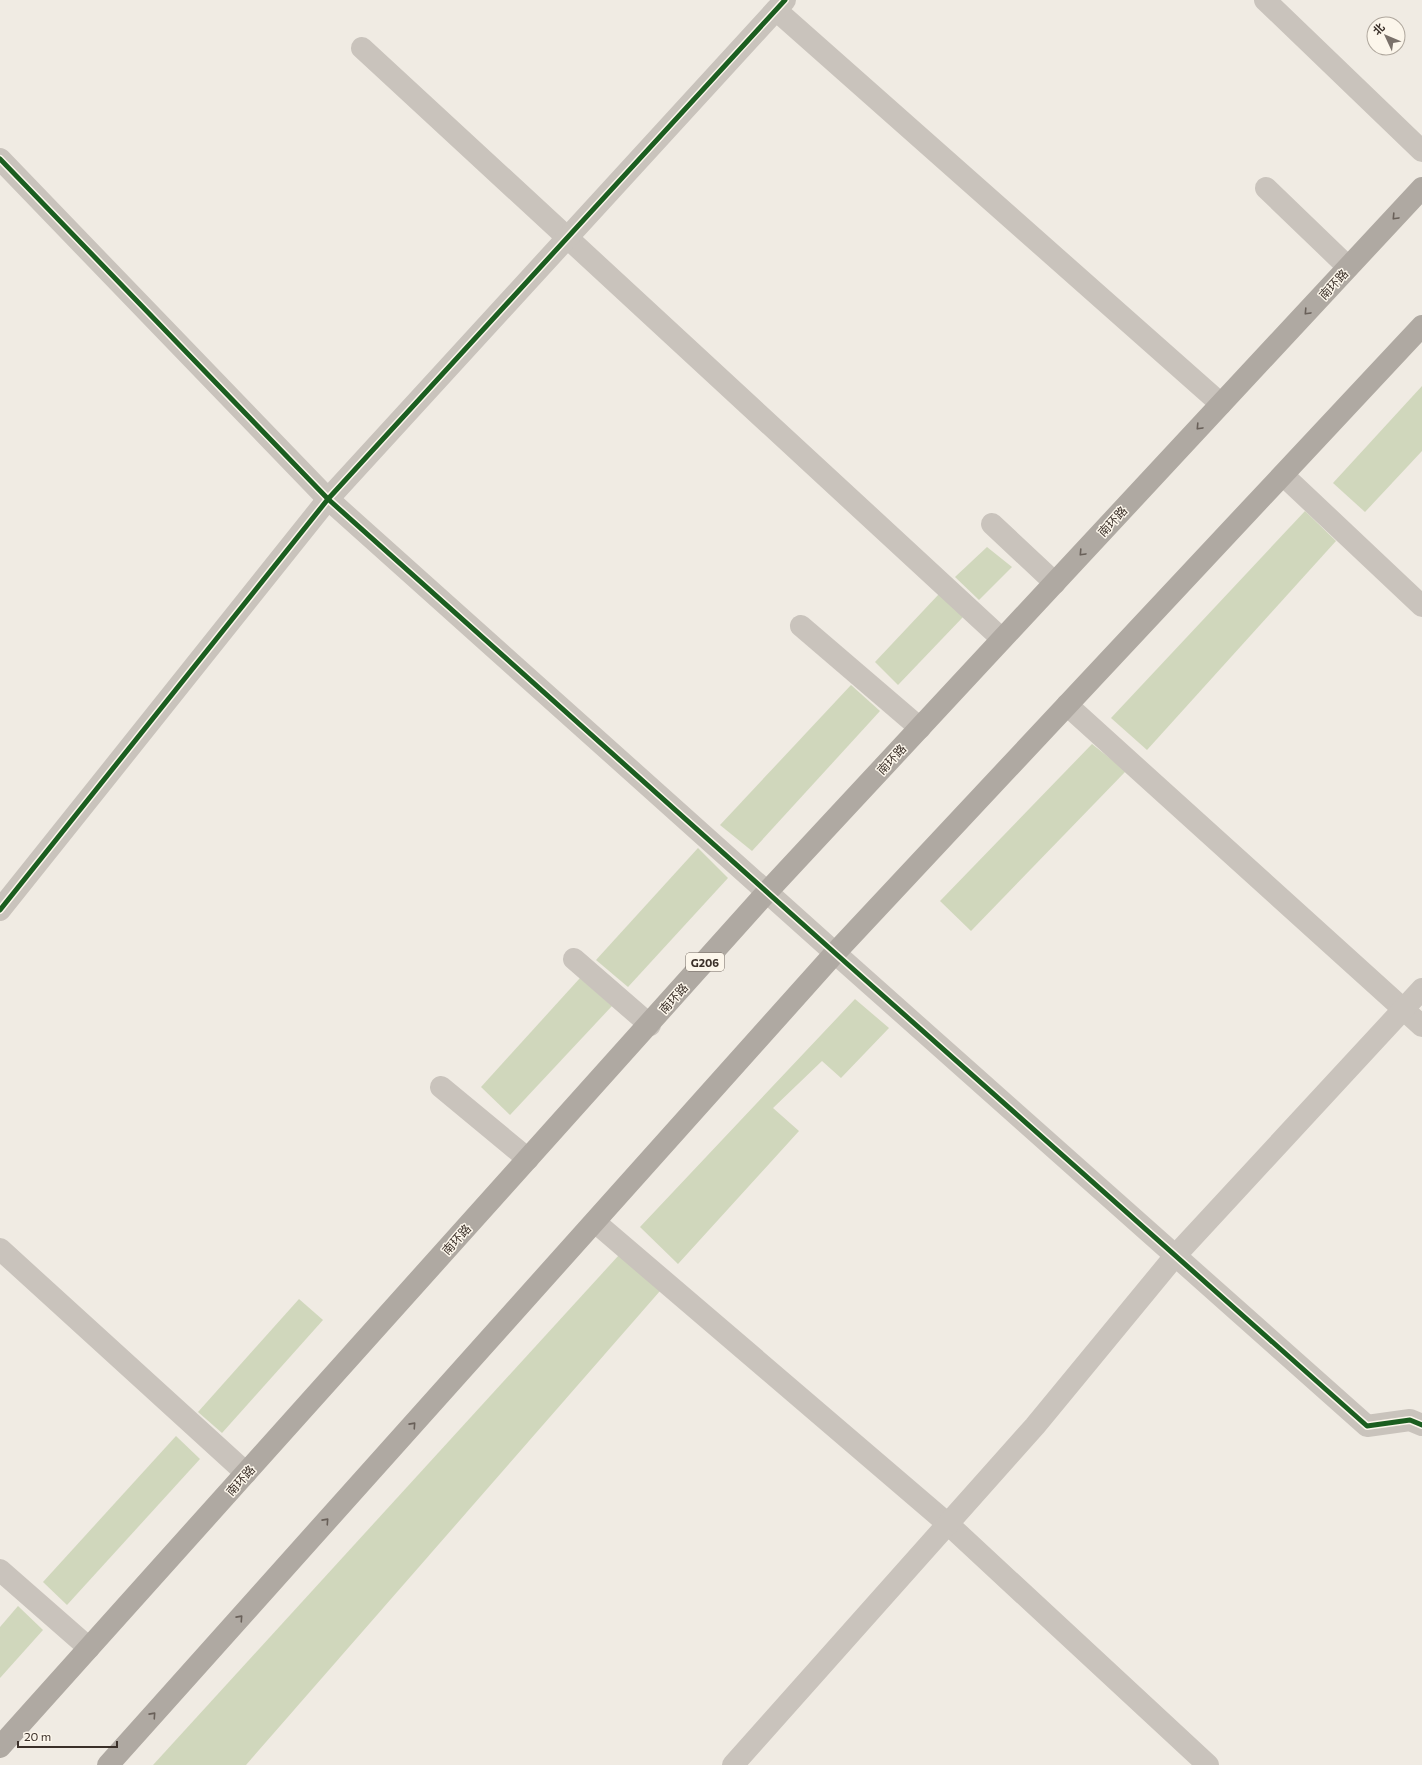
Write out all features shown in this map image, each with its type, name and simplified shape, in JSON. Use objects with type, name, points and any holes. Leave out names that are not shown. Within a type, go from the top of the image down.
[{"type":"highway","name":"南环路","points":[[0,1747],[650,1025],[767,892],[1422,188]]},
{"type":"highway","points":[[108,1765],[835,954],[1422,326]]},
{"type":"street","points":[[1265,0],[1422,151]]},
{"type":"street","points":[[0,910],[328,499],[781,5],[1221,404]]},
{"type":"street","points":[[362,48],[1002,640]]},
{"type":"street","points":[[0,159],[328,499],[835,954],[1367,1426],[1410,1420],[1422,1425]]},
{"type":"street","points":[[1266,188],[1348,267]]},
{"type":"street","points":[[1283,475],[1422,606]]},
{"type":"street","points":[[992,524],[1055,583]]},
{"type":"street","points":[[801,626],[920,728]]},
{"type":"street","points":[[1067,705],[1422,1026]]},
{"type":"street","points":[[574,959],[650,1025]]},
{"type":"street","points":[[733,1765],[1035,1426],[1175,1256],[1422,989]]},
{"type":"street","points":[[441,1087],[528,1159]]},
{"type":"street","points":[[594,1222],[948,1524],[1208,1765]]},
{"type":"street","points":[[0,1250],[246,1473]]},
{"type":"street","points":[[0,1570],[89,1648]]},
{"type":"green space","points":[[1422,386],[1422,451],[1365,512],[1333,483]]},
{"type":"green space","points":[[1305,511],[1336,541],[1147,750],[1111,718]]},
{"type":"green space","points":[[987,547],[1012,567],[979,600],[955,577]]},
{"type":"green space","points":[[939,594],[963,617],[898,685],[875,662]]},
{"type":"green space","points":[[851,685],[880,711],[752,851],[720,825]]},
{"type":"green space","points":[[1092,744],[1126,771],[971,931],[940,901]]},
{"type":"green space","points":[[698,848],[728,878],[628,987],[596,960]]},
{"type":"green space","points":[[580,978],[612,1006],[510,1115],[481,1087]]},
{"type":"green space","points":[[855,999],[889,1028],[841,1078],[822,1061],[773,1108],[799,1131],[678,1264],[640,1227]]},
{"type":"green space","points":[[619,1255],[660,1291],[246,1765],[153,1765]]},
{"type":"green space","points":[[299,1299],[323,1320],[222,1433],[198,1412]]},
{"type":"green space","points":[[176,1436],[200,1459],[67,1605],[43,1582]]},
{"type":"green space","points":[[18,1606],[43,1630],[0,1678],[0,1627]]},
{"type":"cycle path","points":[[0,910],[328,499],[785,0]]},
{"type":"cycle path","points":[[0,159],[328,499],[835,953],[1367,1426],[1410,1420],[1422,1425]]}]
